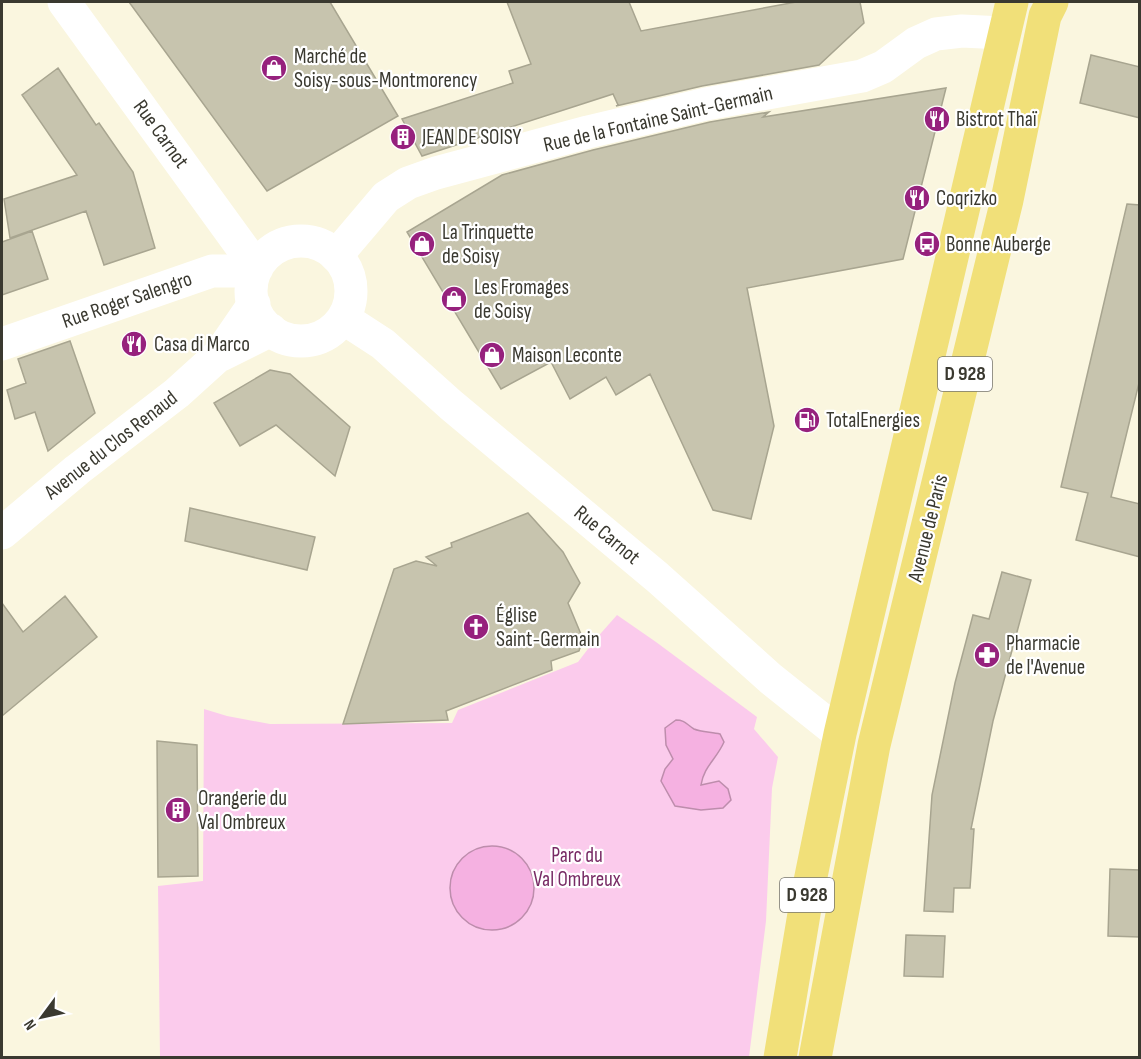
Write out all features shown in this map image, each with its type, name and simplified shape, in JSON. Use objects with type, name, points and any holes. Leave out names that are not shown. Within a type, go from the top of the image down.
[{"type":"main road","name":"Avenue de Paris","points":[[780,1058],[807,896],[840,734],[1012,2]]},
{"type":"main road","name":"Avenue de Paris","points":[[815,1058],[874,745],[1007,200],[1045,16],[1052,2]]},
{"type":"street","name":"Rue Carnot","points":[[64,2],[256,269]]},
{"type":"street","name":"Rue de la Fontaine Saint-Germain","points":[[336,256],[386,197],[408,183],[436,173],[588,132],[706,104],[862,76],[883,67],[916,43],[936,34],[962,31],[1003,33]]},
{"type":"street","points":[[307,241],[321,244],[336,256],[343,264],[349,278],[351,292],[343,318],[328,333],[313,339],[296,340],[262,317],[252,285],[256,269],[266,255],[278,246],[307,241]]},
{"type":"street","name":"Rue Roger Salengro","points":[[2,344],[212,270],[256,269]]},
{"type":"street","name":"Avenue du Clos Renaud","points":[[2,533],[77,470],[177,393],[262,317]]},
{"type":"street","name":"Rue Carnot","points":[[343,318],[383,344],[657,577],[771,679],[840,734],[874,745]]},
{"type":"green space","name":"Parc du Val Ombreux","points":[[617,615],[757,717],[754,729],[778,757],[772,788],[766,921],[749,1057],[160,1057],[158,886],[203,881],[204,709],[270,724],[452,723],[458,710],[578,662]]},
{"type":"shaded area","points":[[676,720],[697,730],[720,734],[724,742],[705,773],[701,785],[719,781],[728,789],[731,800],[723,808],[701,810],[675,806],[661,781],[665,769],[673,759],[666,745],[665,728]]},
{"type":"shaded area","points":[[492,846],[508,849],[522,858],[531,872],[534,888],[531,904],[522,918],[508,927],[492,930],[476,927],[462,918],[453,904],[450,888],[453,872],[462,858],[476,849]]},
{"type":"building","name":"Marché de Soisy-sous-Montmorency","points":[[129,2],[330,2],[398,116],[267,191]]},
{"type":"building","points":[[507,2],[629,2],[641,31],[796,2],[860,2],[864,23],[819,65],[702,86],[616,106],[618,105],[613,94],[422,156],[402,119],[513,83],[509,71],[531,64]]},
{"type":"building","points":[[1091,55],[1140,67],[1140,118],[1080,103]]},
{"type":"building","points":[[58,68],[96,125],[99,123],[133,172],[155,248],[104,265],[86,211],[10,238],[4,199],[77,175],[22,95]]},
{"type":"building","points":[[946,88],[903,259],[747,288],[774,426],[751,519],[713,510],[650,374],[616,395],[606,377],[570,399],[551,362],[501,389],[407,232],[502,175],[593,150],[710,122],[769,112],[763,117]]},
{"type":"building","points":[[1127,204],[1140,205],[1140,379],[1111,497],[1140,504],[1140,557],[1076,540],[1088,493],[1061,487]]},
{"type":"building","points":[[32,231],[48,279],[2,295],[2,242]]},
{"type":"building","points":[[70,341],[95,413],[48,451],[35,412],[15,419],[7,390],[26,383],[18,359]]},
{"type":"building","points":[[270,370],[290,374],[350,427],[335,476],[276,425],[240,446],[214,403]]},
{"type":"building","points":[[190,508],[315,537],[307,570],[185,541]]},
{"type":"building","name":"Église Saint-Germain","points":[[528,513],[563,552],[580,583],[568,603],[583,639],[579,651],[551,661],[552,670],[446,711],[448,720],[343,724],[394,569],[416,561],[437,566],[426,557],[452,547],[451,543]]},
{"type":"building","points":[[1002,572],[1031,580],[993,721],[971,829],[974,829],[970,888],[954,888],[953,912],[924,911],[932,795],[955,683],[973,615],[989,619]]},
{"type":"building","points":[[65,596],[97,637],[2,716],[2,603],[23,632]]},
{"type":"building","name":"Orangerie du Val Ombreux","points":[[157,741],[197,745],[198,876],[158,877]]},
{"type":"building","points":[[1110,869],[1140,870],[1140,937],[1108,936]]},
{"type":"building","points":[[906,935],[945,936],[943,977],[904,976]]},
{"type":"place","name":"Marché de Soisy-sous-Montmorency","points":[[274,68]]},
{"type":"place","name":"Bistrot Thaï","points":[[937,119]]},
{"type":"place","name":"JEAN DE SOISY","points":[[403,137]]},
{"type":"place","name":"Coqrizko","points":[[917,198]]},
{"type":"place","name":"La Trinquette de Soisy","points":[[422,244]]},
{"type":"place","name":"Bonne Auberge","points":[[927,244]]},
{"type":"place","name":"Les Fromages de Soisy","points":[[454,299]]},
{"type":"place","name":"Casa di Marco","points":[[134,344]]},
{"type":"place","name":"Maison Leconte","points":[[492,355]]},
{"type":"place","name":"TotalEnergies","points":[[807,420]]},
{"type":"place","name":"Église Saint-Germain","points":[[476,627]]},
{"type":"place","name":"Pharmacie de l'Avenue","points":[[987,655]]},
{"type":"place","name":"Orangerie du Val Ombreux","points":[[178,810]]}]
